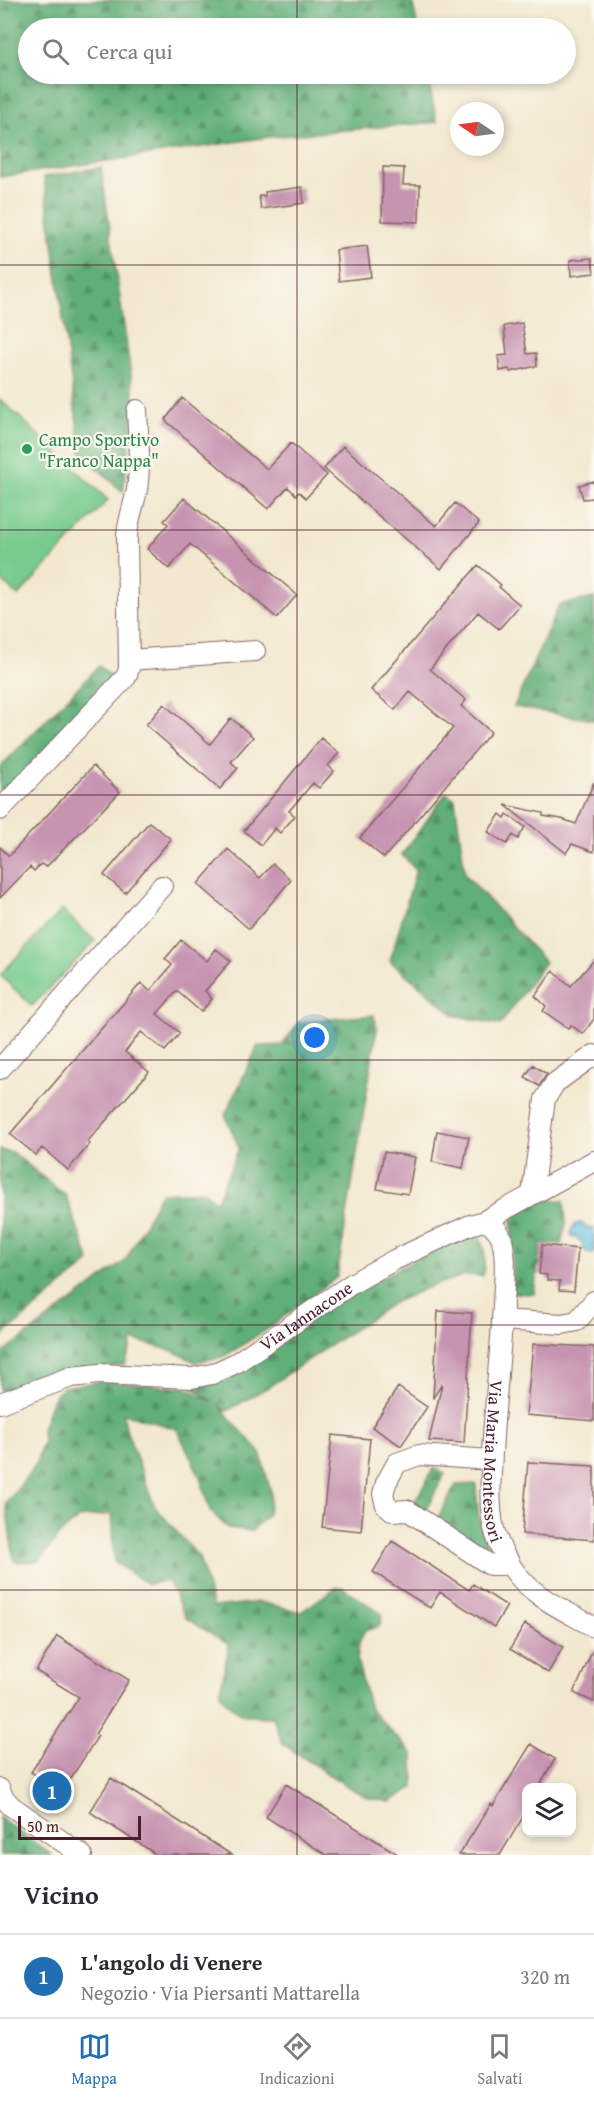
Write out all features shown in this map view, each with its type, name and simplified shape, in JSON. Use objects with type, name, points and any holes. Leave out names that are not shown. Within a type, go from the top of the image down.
[{"type":"street","points":[[0,810],[126,677],[129,669],[127,536],[139,470],[137,410]]},
{"type":"street","points":[[129,660],[255,651]]},
{"type":"street","points":[[0,1069],[162,886]]},
{"type":"street","points":[[532,1194],[545,1099],[555,1083],[594,1055]]},
{"type":"street","name":"Via Iannacone","points":[[0,1403],[70,1377],[99,1374],[192,1378],[212,1374],[236,1363],[353,1283],[394,1260],[470,1225],[484,1221],[594,1161]]},
{"type":"street","name":"Via Maria Montessori","points":[[484,1221],[495,1227],[502,1238],[504,1253],[491,1510],[499,1543],[518,1576],[533,1591],[594,1627]]},
{"type":"street","points":[[502,1320],[562,1324],[577,1321],[594,1301]]},
{"type":"street","points":[[492,1460],[419,1455],[397,1463],[383,1494],[386,1505],[393,1511],[407,1510],[490,1564],[501,1565],[508,1560]]},
{"type":"street","points":[[0,1790],[15,1810],[82,1855]]},
{"type":"green space","points":[[0,0],[412,0],[416,18],[18,18],[18,84],[429,84],[437,122],[268,137],[0,177]]},
{"type":"green space","points":[[101,167],[135,403],[123,492],[81,453],[44,177]]},
{"type":"green space","name":"Campo Sportivo \"Franco Nappa\"","points":[[0,399],[108,500],[18,596],[0,579]]},
{"type":"green space","points":[[594,598],[594,720],[514,707],[559,605]]},
{"type":"green space","points":[[99,666],[115,680],[0,797],[0,767]]},
{"type":"green space","points":[[446,793],[455,799],[465,874],[545,962],[500,1025],[454,1015],[390,961],[416,870],[402,855]]},
{"type":"green space","points":[[62,910],[95,941],[32,1006],[0,975]]},
{"type":"green space","points":[[374,1015],[377,1029],[337,1277],[266,1330],[223,1357],[195,1362],[173,1351],[133,1340],[125,1365],[47,1377],[0,1391],[0,1355],[125,1261],[161,1193],[204,1191],[216,1202],[239,1148],[225,1115],[258,1046],[282,1045],[299,1022]]},
{"type":"green space","points":[[0,1150],[12,1152],[66,1196],[90,1262],[0,1338]]},
{"type":"green space","points":[[534,1200],[564,1200],[566,1224],[561,1244],[541,1243],[534,1294],[512,1293],[512,1218],[516,1208]]},
{"type":"green space","points":[[467,1233],[477,1234],[484,1248],[483,1276],[465,1275],[395,1302],[268,1387],[227,1411],[219,1406],[260,1452],[271,1492],[268,1514],[252,1531],[228,1528],[210,1511],[200,1477],[177,1429],[123,1413],[127,1432],[155,1507],[199,1557],[213,1607],[260,1602],[301,1612],[335,1588],[342,1587],[382,1614],[380,1626],[364,1631],[359,1643],[357,1660],[370,1709],[413,1754],[414,1787],[390,1802],[369,1798],[348,1787],[283,1744],[273,1717],[242,1714],[226,1701],[220,1694],[229,1645],[186,1618],[168,1581],[148,1584],[114,1562],[111,1514],[79,1518],[60,1534],[40,1561],[14,1562],[6,1504],[36,1464],[43,1442],[42,1429],[52,1400],[63,1387],[105,1381],[186,1388],[213,1402],[190,1385],[304,1317]]},
{"type":"green space","points":[[434,1468],[445,1474],[424,1513],[412,1506]]},
{"type":"green space","points":[[476,1484],[479,1515],[487,1545],[479,1552],[434,1524],[456,1485]]},
{"type":"green space","points":[[0,1818],[52,1855],[0,1855]]},
{"type":"water","points":[[581,1223],[592,1230],[594,1228],[592,1254],[583,1250],[582,1242],[572,1236],[571,1231],[574,1225]]},
{"type":"building","points":[[383,167],[404,168],[403,185],[420,185],[419,222],[382,221]]},
{"type":"building","points":[[302,187],[304,203],[261,209],[259,196],[265,196],[265,192]]},
{"type":"building","points":[[367,246],[371,277],[339,281],[336,250]]},
{"type":"building","points":[[592,258],[594,273],[571,276],[570,260]]},
{"type":"building","points":[[522,323],[527,354],[536,353],[537,366],[510,372],[509,369],[500,371],[498,356],[507,355],[504,326]]},
{"type":"building","points":[[182,398],[267,469],[291,443],[327,475],[306,498],[299,492],[296,495],[288,487],[268,509],[165,420]]},
{"type":"building","points":[[343,446],[436,526],[455,503],[479,523],[441,569],[324,469]]},
{"type":"building","points":[[594,481],[594,498],[583,499],[579,485]]},
{"type":"building","points":[[184,498],[297,595],[277,618],[190,544],[169,569],[147,549],[168,524],[164,521]]},
{"type":"building","points":[[478,565],[520,605],[499,629],[478,612],[430,669],[466,700],[461,706],[491,732],[384,858],[360,838],[453,728],[410,692],[395,710],[371,690]]},
{"type":"building","points":[[164,704],[210,744],[231,718],[253,737],[231,762],[238,768],[220,789],[146,725]]},
{"type":"building","points":[[321,738],[339,753],[328,766],[334,771],[319,788],[313,783],[289,811],[295,816],[280,833],[275,828],[261,845],[244,831]]},
{"type":"building","points":[[93,766],[120,792],[46,867],[41,864],[34,871],[30,867],[0,898],[0,847],[9,856]]},
{"type":"building","points":[[594,782],[594,852],[572,844],[566,853],[505,805],[543,813],[543,816],[576,824]]},
{"type":"building","points":[[500,814],[505,818],[507,814],[525,827],[518,839],[513,835],[507,844],[488,832]]},
{"type":"building","points":[[149,822],[171,839],[125,893],[104,875]]},
{"type":"building","points":[[228,849],[260,878],[273,864],[291,880],[249,929],[198,884]]},
{"type":"building","points":[[181,940],[207,961],[216,949],[231,961],[205,991],[212,999],[201,1012],[177,991],[157,1014],[180,1033],[165,1051],[141,1032],[125,1052],[149,1072],[87,1142],[90,1144],[68,1170],[42,1148],[36,1155],[10,1134],[141,983],[150,991],[172,965],[165,959]]},
{"type":"building","points":[[594,960],[594,1019],[583,1034],[571,1025],[568,1028],[543,1011],[546,1006],[535,996],[553,971],[571,986]]},
{"type":"building","points":[[533,1065],[547,1074],[539,1086],[525,1077]]},
{"type":"building","points":[[437,1131],[469,1137],[463,1168],[432,1162]]},
{"type":"building","points":[[384,1152],[415,1157],[408,1194],[377,1189]]},
{"type":"building","points":[[542,1245],[578,1249],[574,1291],[559,1290],[560,1281],[547,1280],[547,1275],[539,1274]]},
{"type":"building","points":[[438,1311],[472,1313],[464,1443],[429,1441],[442,1384],[433,1398]]},
{"type":"building","points":[[533,1344],[594,1347],[594,1421],[526,1415]]},
{"type":"building","points":[[398,1387],[427,1407],[401,1446],[372,1427]]},
{"type":"building","points":[[332,1435],[370,1439],[361,1531],[322,1527]]},
{"type":"building","points":[[528,1462],[594,1466],[594,1540],[522,1534]]},
{"type":"building","points":[[392,1541],[469,1590],[473,1584],[507,1606],[494,1627],[440,1592],[430,1608],[373,1572]]},
{"type":"building","points":[[525,1624],[563,1647],[548,1673],[510,1649]]},
{"type":"building","points":[[57,1636],[129,1680],[95,1734],[98,1736],[62,1792],[31,1772],[79,1697],[36,1671]]},
{"type":"building","points":[[594,1647],[594,1702],[574,1693]]},
{"type":"building","points":[[531,1744],[555,1759],[541,1783],[522,1783],[522,1819],[500,1855],[459,1855],[491,1804],[493,1806]]},
{"type":"building","points":[[111,1778],[232,1855],[157,1855],[90,1812]]},
{"type":"building","points":[[286,1784],[399,1855],[326,1855],[266,1817]]},
{"type":"place","name":"Campo Sportivo \"Franco Nappa\"","points":[[27,449]]},
{"type":"place","name":"L'angolo di Venere","points":[[52,1791]]}]
